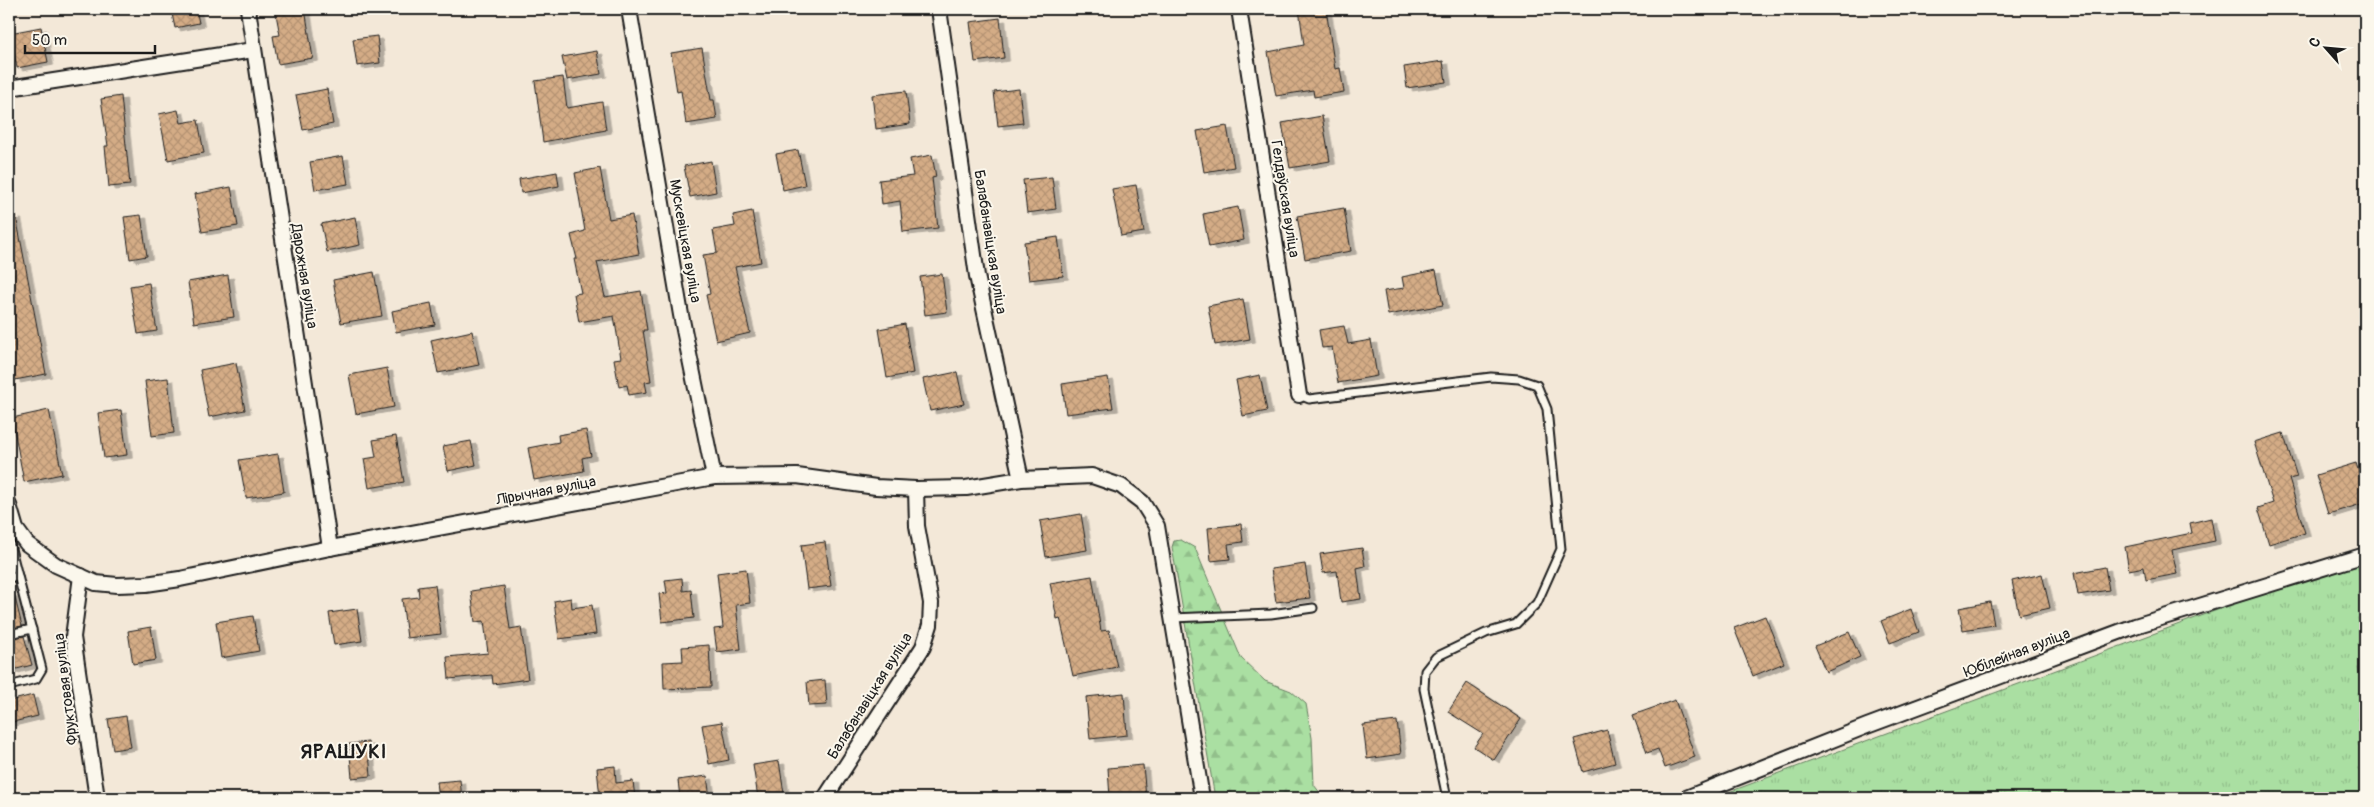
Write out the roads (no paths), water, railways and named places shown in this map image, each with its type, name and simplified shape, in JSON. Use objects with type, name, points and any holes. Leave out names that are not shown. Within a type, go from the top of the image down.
[{"type":"street","name":"Дарожная вуліца","points":[[248,9],[330,548]]},
{"type":"street","name":"Мускевіцкая вуліца","points":[[629,9],[681,315],[714,477]]},
{"type":"street","name":"Балабанавіцкая вуліца","points":[[938,9],[977,276],[1021,479]]},
{"type":"street","name":"Гелдаўская вуліца","points":[[1239,9],[1298,395]]},
{"type":"street","points":[[9,88],[253,50]]},
{"type":"street","name":"Лірычная вуліца","points":[[12,530],[34,550],[56,565],[96,583],[117,586],[146,584],[714,477],[797,476],[876,487],[916,489],[966,488],[1021,479],[1092,476],[1121,486],[1142,502],[1156,526],[1202,798]]},
{"type":"street","name":"Балабанавіцкая вуліца","points":[[824,798],[923,647],[930,625],[931,603],[917,526],[916,489]]},
{"type":"street","points":[[9,505],[12,530]]},
{"type":"street","name":"Юбілейная вуліца","points":[[1686,798],[1867,726],[2135,626],[2365,555]]},
{"type":"street","name":"Фруктовая вуліца","points":[[81,576],[73,637],[97,798]]},
{"type":"lane","points":[[1298,395],[1309,399],[1491,377],[1518,379],[1537,385],[1547,409],[1561,550],[1537,603],[1516,624],[1486,633],[1436,657],[1425,671],[1424,688],[1447,798]]},
{"type":"lane","points":[[9,541],[42,669],[36,679],[9,686]]},
{"type":"lane","points":[[9,578],[18,576]]},
{"type":"lane","points":[[1172,618],[1271,614],[1313,608]]},
{"type":"lane","points":[[9,634],[32,629]]},
{"type":"district","name":"ЯРАШУКІ","points":[[344,751]]}]
